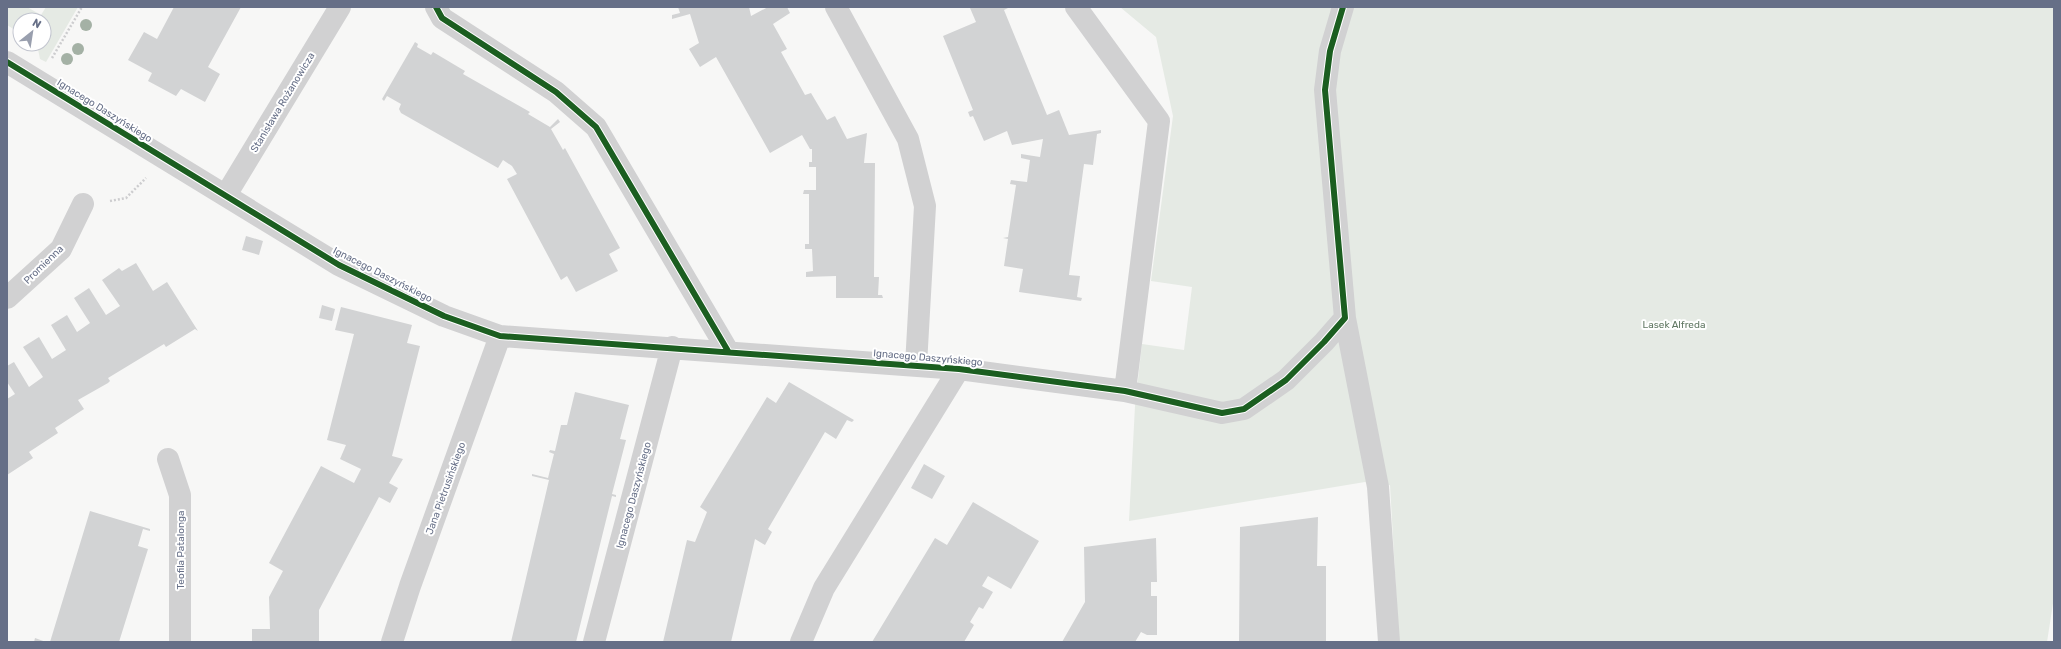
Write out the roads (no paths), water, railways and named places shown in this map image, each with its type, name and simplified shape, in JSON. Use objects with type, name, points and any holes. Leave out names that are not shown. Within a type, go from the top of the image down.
[{"type":"street","points":[[436,7],[442,18],[556,92],[596,127],[728,351]]},
{"type":"street","name":"Ignacego Daszyńskiego","points":[[836,7],[908,139],[925,206],[916,365]]},
{"type":"street","points":[[1076,7],[1159,121],[1125,391]]},
{"type":"street","points":[[1343,7],[1330,51],[1325,90],[1345,318],[1378,486],[1389,642]]},
{"type":"street","name":"Stanisława Rożanowicza","points":[[226,195],[338,8]]},
{"type":"street","name":"Ignacego Daszyńskiego","points":[[7,62],[339,265],[444,316],[500,336],[728,351],[959,369],[1125,391],[1222,413],[1244,409],[1286,380],[1324,342],[1345,318]]},
{"type":"street","name":"Promienna","points":[[7,298],[61,249],[84,204]]},
{"type":"street","name":"Jana Pietrusińskiego","points":[[392,642],[412,579],[500,336]]},
{"type":"street","name":"Ignacego Daszyńskiego","points":[[594,642],[672,347]]},
{"type":"street","name":"Ignacego Daszyńskiego","points":[[801,642],[824,588],[959,369]]},
{"type":"street","name":"Teofila Patalonga","points":[[168,460],[180,495],[180,642]]},
{"type":"park label","name":"Lasek Alfreda","points":[[1674,324]]}]
